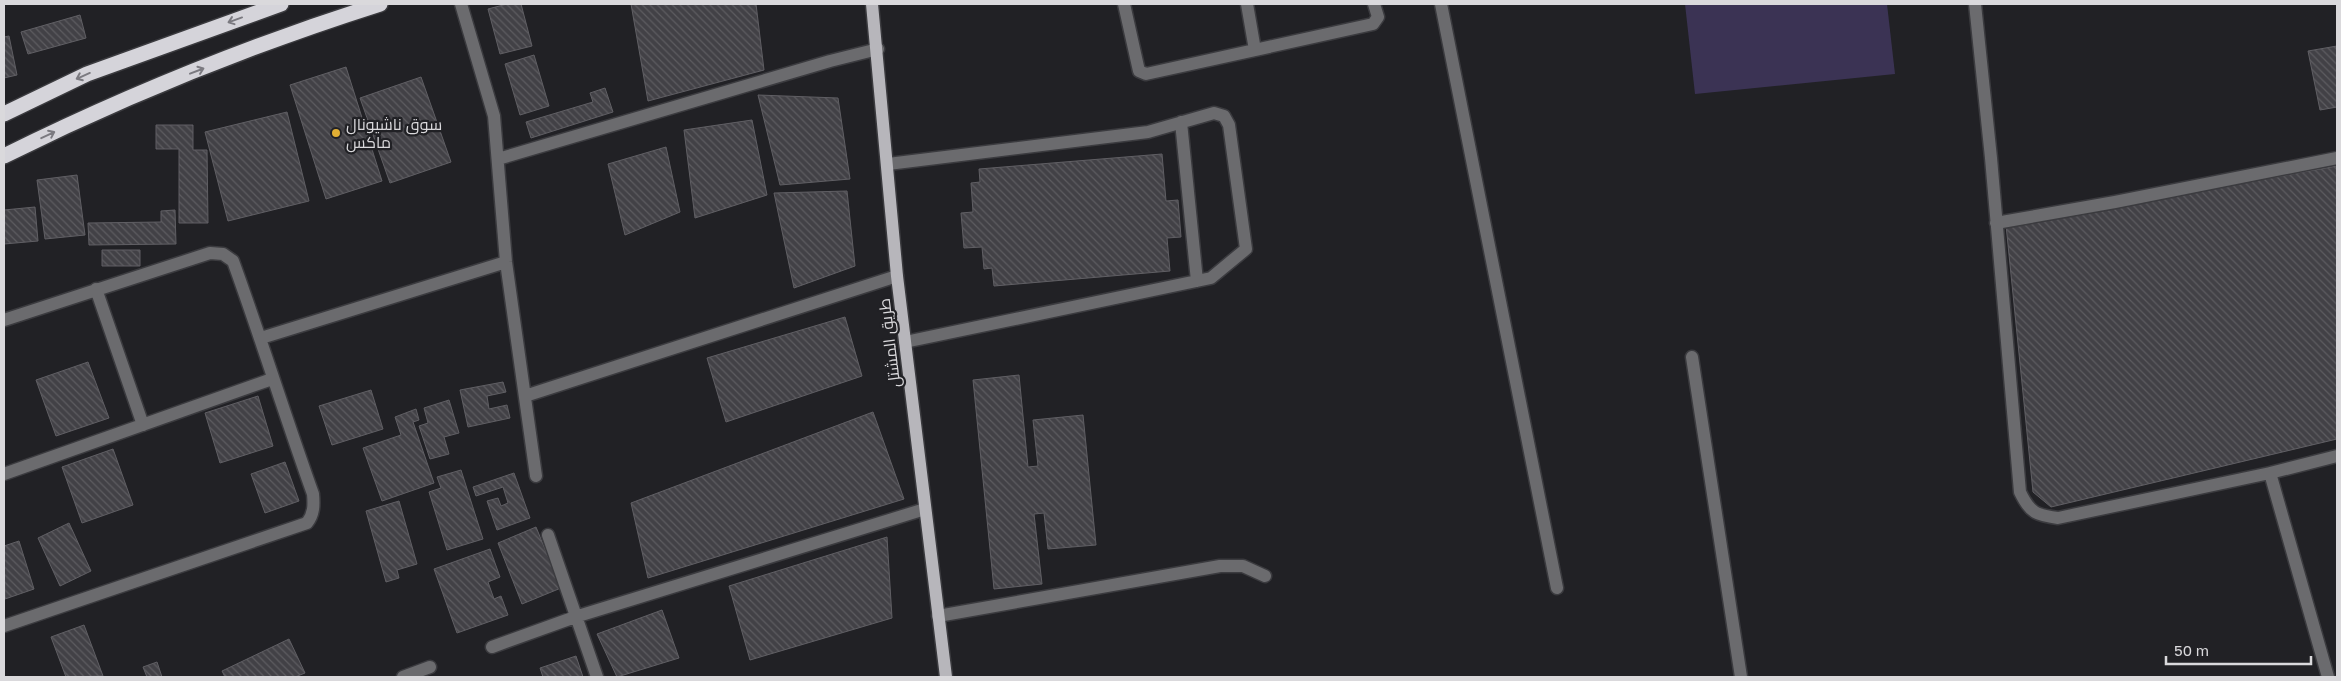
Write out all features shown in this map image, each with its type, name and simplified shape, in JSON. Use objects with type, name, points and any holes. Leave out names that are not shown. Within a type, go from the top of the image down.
[{"type":"highway","points":[[4,114],[87,74],[262,7],[281,4]]},
{"type":"highway","points":[[4,156],[128,98],[318,23],[380,4]]},
{"type":"main road","name":"طريق المشتل","points":[[872,4],[878,49],[897,276],[946,677]]},
{"type":"street","points":[[461,4],[494,116],[506,262],[536,476]]},
{"type":"street","points":[[1124,4],[1141,73],[1146,74],[1373,24],[1378,17],[1374,4]]},
{"type":"street","points":[[1247,4],[1255,50]]},
{"type":"street","points":[[1441,4],[1556,588]]},
{"type":"street","points":[[1975,4],[2020,492],[2027,507],[2039,515],[2058,518],[2270,473],[2337,456]]},
{"type":"street","points":[[498,159],[820,64],[878,49]]},
{"type":"street","points":[[888,164],[1148,132],[1214,113],[1224,116],[1229,125],[1246,249],[1211,278],[905,342]]},
{"type":"street","points":[[1181,122],[1197,281]]},
{"type":"street","points":[[1996,223],[2115,202],[2337,158]]},
{"type":"street","points":[[4,320],[210,253],[222,254],[233,261],[313,494],[313,511],[308,523],[4,626]]},
{"type":"street","points":[[261,338],[506,262]]},
{"type":"street","points":[[525,396],[897,276]]},
{"type":"street","points":[[96,289],[143,425]]},
{"type":"street","points":[[1692,357],[1741,677]]},
{"type":"street","points":[[4,474],[272,379]]},
{"type":"street","points":[[2270,473],[2328,677]]},
{"type":"street","points":[[492,647],[575,617],[926,510]]},
{"type":"street","points":[[548,534],[597,677]]},
{"type":"street","points":[[938,616],[1220,566],[1243,566],[1265,576]]},
{"type":"street","points":[[403,677],[430,667]]},
{"type":"shaded area","points":[[1685,4],[1887,4],[1895,74],[1695,94]]},
{"type":"building","points":[[507,4],[521,4],[532,46],[500,54],[488,9]]},
{"type":"building","points":[[631,4],[756,4],[764,70],[648,101]]},
{"type":"building","points":[[80,15],[86,38],[28,54],[21,32]]},
{"type":"building","points":[[9,36],[17,75],[4,78],[4,37]]},
{"type":"building","points":[[2337,46],[2337,107],[2320,110],[2308,51]]},
{"type":"building","points":[[534,55],[549,106],[520,115],[505,64]]},
{"type":"building","name":"سوق ناشيونال ماكس","points":[[346,67],[382,181],[326,199],[290,85]]},
{"type":"building","points":[[421,77],[451,162],[390,183],[360,98]]},
{"type":"building","points":[[605,88],[613,112],[531,138],[526,122],[593,102],[590,93]]},
{"type":"building","points":[[758,95],[838,98],[850,179],[780,185]]},
{"type":"building","points":[[287,112],[309,201],[228,221],[205,132]]},
{"type":"building","points":[[752,120],[767,195],[695,218],[684,130]]},
{"type":"building","points":[[156,125],[193,125],[193,150],[207,150],[208,223],[179,223],[179,149],[156,149]]},
{"type":"building","points":[[666,147],[680,212],[625,235],[608,164]]},
{"type":"building","points":[[1162,154],[1166,201],[1178,200],[1181,237],[1167,238],[1170,271],[994,286],[992,268],[984,269],[982,247],[964,248],[961,213],[973,212],[971,183],[980,182],[979,169]]},
{"type":"building","points":[[2337,166],[2337,439],[2051,507],[2033,492],[2006,225]]},
{"type":"building","points":[[77,175],[85,235],[45,239],[37,180]]},
{"type":"building","points":[[847,191],[855,266],[794,288],[774,193]]},
{"type":"building","points":[[35,207],[38,241],[4,244],[4,210]]},
{"type":"building","points":[[175,210],[176,244],[89,245],[88,223],[161,222],[161,211]]},
{"type":"building","points":[[102,250],[140,250],[140,266],[102,266]]},
{"type":"building","points":[[845,317],[862,376],[726,422],[707,358]]},
{"type":"building","points":[[88,362],[109,418],[56,436],[36,380]]},
{"type":"building","points":[[1019,375],[1028,467],[1038,466],[1033,420],[1083,415],[1096,545],[1048,549],[1044,513],[1034,514],[1042,584],[994,589],[973,380]]},
{"type":"building","points":[[503,382],[506,392],[487,396],[489,409],[507,405],[510,418],[468,427],[460,390]]},
{"type":"building","points":[[371,390],[383,429],[332,445],[319,406]]},
{"type":"building","points":[[258,396],[273,446],[220,463],[205,413]]},
{"type":"building","points":[[449,400],[459,433],[444,437],[449,454],[430,459],[419,426],[428,423],[424,408]]},
{"type":"building","points":[[416,409],[419,420],[413,422],[434,483],[382,501],[363,448],[401,435],[395,417]]},
{"type":"building","points":[[873,412],[904,499],[648,578],[631,503]]},
{"type":"building","points":[[113,449],[133,505],[82,523],[62,467]]},
{"type":"building","points":[[285,462],[299,501],[265,513],[251,474]]},
{"type":"building","points":[[461,470],[483,539],[447,550],[429,492],[441,488],[437,477]]},
{"type":"building","points":[[514,473],[530,518],[497,530],[487,501],[498,498],[501,506],[508,503],[503,487],[476,496],[473,487]]},
{"type":"building","points":[[399,501],[417,564],[397,570],[399,578],[386,582],[366,511]]},
{"type":"building","points":[[69,523],[91,571],[60,586],[38,538]]},
{"type":"building","points":[[536,527],[561,588],[522,604],[498,543]]},
{"type":"building","points":[[887,537],[892,618],[750,660],[729,586]]},
{"type":"building","points":[[19,541],[34,589],[5,599],[4,546]]},
{"type":"building","points":[[490,549],[500,577],[488,582],[494,599],[501,596],[508,615],[457,633],[434,569]]},
{"type":"building","points":[[662,610],[679,658],[617,677],[597,634]]},
{"type":"building","points":[[84,625],[103,676],[66,677],[51,637]]},
{"type":"building","points":[[289,639],[305,673],[295,677],[225,677],[222,671]]},
{"type":"building","points":[[576,656],[583,677],[543,677],[540,668]]},
{"type":"building","points":[[157,662],[162,677],[147,677],[143,667]]},
{"type":"place","name":"سوق ناشيونال ماكس","points":[[336,133]]}]
